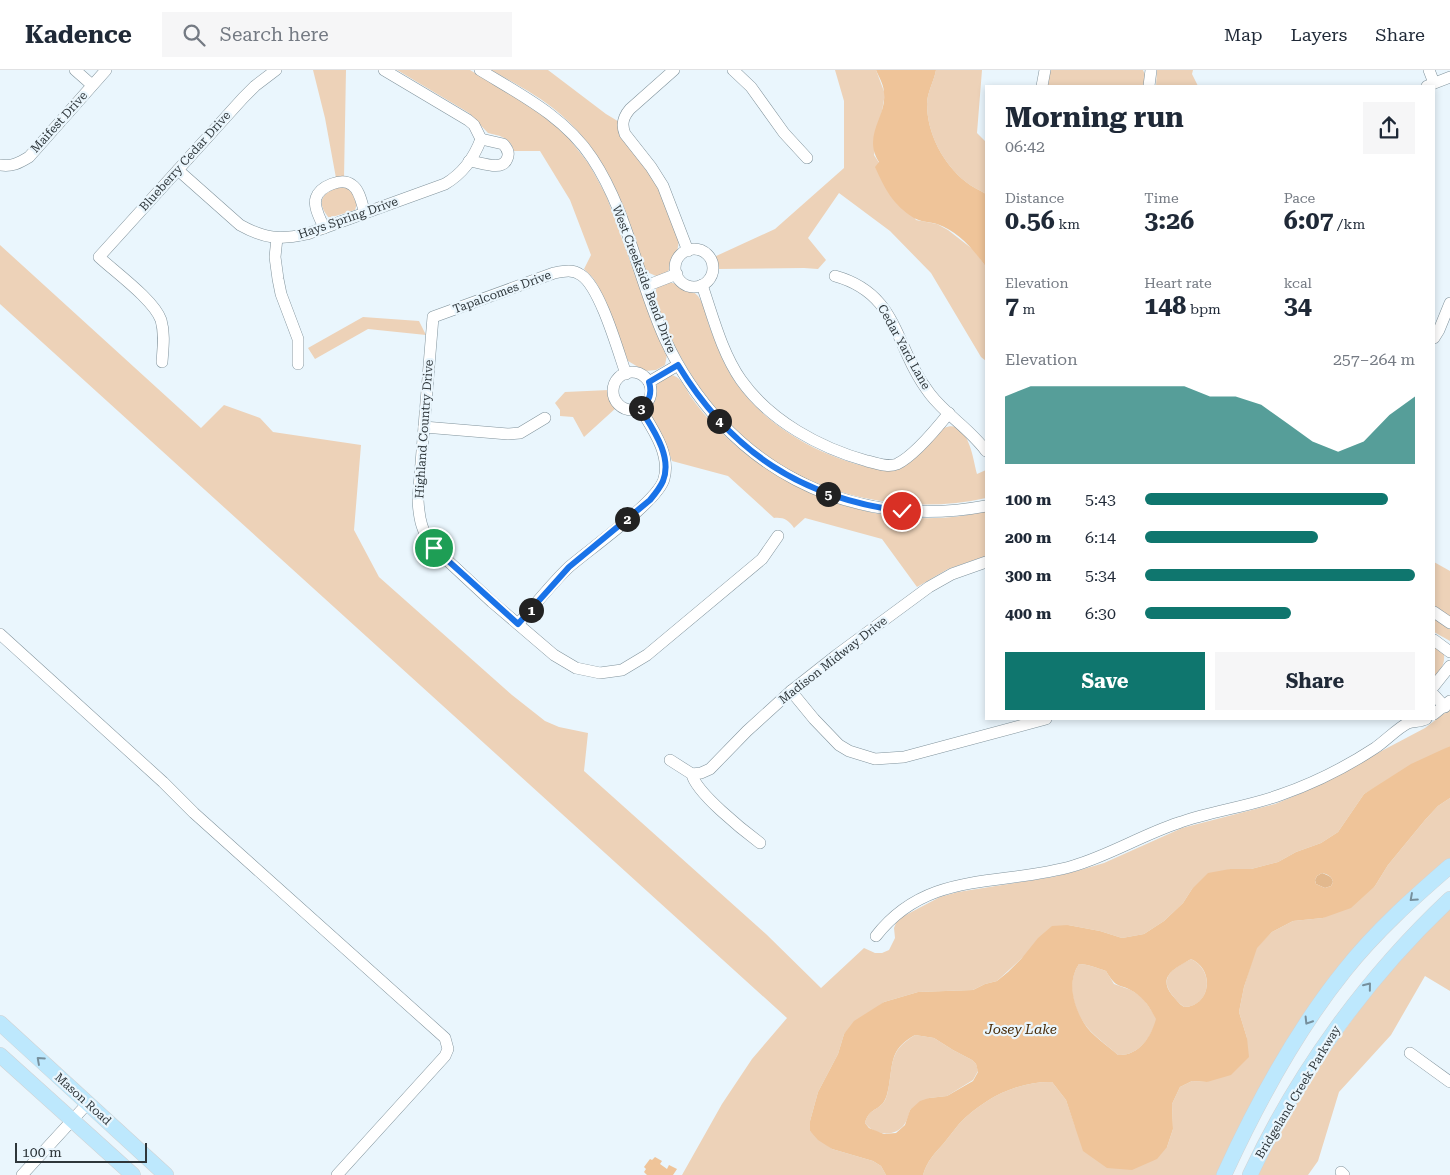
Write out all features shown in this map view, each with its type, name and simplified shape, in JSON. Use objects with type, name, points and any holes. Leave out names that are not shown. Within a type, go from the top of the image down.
[{"type":"main road","name":"Bridgeland Creek Parkway","points":[[1224,1175],[1258,1104],[1314,1011],[1345,969],[1376,935],[1408,902],[1450,866]]},
{"type":"main road","name":"Bridgeland Creek Parkway","points":[[1250,1175],[1281,1116],[1337,1026],[1396,953],[1450,899]]},
{"type":"main road","name":"Mason Road","points":[[0,1023],[166,1175]]},
{"type":"main road","name":"Mason Road","points":[[0,1055],[134,1175]]},
{"type":"street","points":[[75,70],[92,85]]},
{"type":"street","name":"Maifest Drive","points":[[4,166],[18,164],[28,157],[106,70]]},
{"type":"street","name":"Blueberry Cedar Drive","points":[[162,362],[164,336],[161,320],[155,309],[99,257],[255,86],[276,70]]},
{"type":"street","points":[[384,70],[468,120],[474,125],[481,139],[503,144],[508,151],[507,160],[499,167],[469,161]]},
{"type":"street","name":"West Creekside Bend Drive","points":[[480,70],[553,116],[574,135],[591,156],[605,178],[615,201],[664,337],[678,365],[692,389],[731,434],[756,455],[779,470],[808,486],[842,499],[874,507],[902,511],[961,511],[985,506]]},
{"type":"street","points":[[674,70],[625,114],[623,127],[625,134],[651,167],[663,186],[688,250]]},
{"type":"street","points":[[733,70],[752,87],[784,133],[807,158]]},
{"type":"street","points":[[1042,85],[1045,70]]},
{"type":"street","points":[[1149,85],[1150,70]]},
{"type":"street","points":[[1429,70],[1431,85],[1450,77]]},
{"type":"street","name":"Hays Spring Drive","points":[[178,170],[240,224],[250,230],[277,238],[307,234],[445,184],[460,173],[481,139]]},
{"type":"street","points":[[324,228],[316,204],[316,198],[327,186],[345,182],[352,185],[357,190],[366,213]]},
{"type":"street","points":[[277,238],[275,257],[278,279],[281,294],[298,339],[298,364]]},
{"type":"street","points":[[688,250],[702,251],[712,261],[712,275],[702,285],[690,286],[680,280],[677,274],[677,260],[688,250]]},
{"type":"street","name":"Tapalcomes Drive","points":[[433,317],[554,273],[574,271],[581,275],[592,287],[626,374]]},
{"type":"street","points":[[646,286],[677,274]]},
{"type":"street","name":"Cedar Yard Lane","points":[[835,276],[850,280],[864,288],[882,305],[921,381],[930,394],[948,413],[976,437],[985,450]]},
{"type":"street","points":[[702,285],[727,353],[741,381],[775,415],[804,435],[839,452],[889,466],[905,459],[934,431],[948,413]]},
{"type":"street","points":[[1435,337],[1440,330],[1450,303]]},
{"type":"street","name":"Highland Country Drive","points":[[433,317],[418,500],[419,515],[427,538],[434,548],[554,655],[576,668],[600,673],[622,670],[647,655],[762,558],[778,536]]},
{"type":"street","points":[[649,382],[678,365]]},
{"type":"street","points":[[626,374],[639,374],[649,382],[651,392],[649,399],[640,408],[630,410],[616,402],[614,387],[617,380],[626,374]]},
{"type":"street","points":[[518,624],[569,567],[650,500],[664,480],[666,470],[660,445],[640,408]]},
{"type":"street","points":[[424,427],[508,434],[520,433],[545,418]]},
{"type":"street","name":"Madison Midway Drive","points":[[692,774],[702,773],[710,769],[747,731],[791,692],[838,654],[929,587],[952,574],[985,562]]},
{"type":"street","points":[[1435,613],[1450,623]]},
{"type":"street","points":[[0,634],[163,782],[194,813],[445,1038],[448,1049],[445,1056],[337,1175]]},
{"type":"street","points":[[1435,641],[1450,652]]},
{"type":"street","points":[[1435,685],[1450,666]]},
{"type":"street","points":[[791,692],[818,724],[839,744],[849,751],[875,759],[904,757],[1008,724],[1038,720]]},
{"type":"street","points":[[1435,696],[1448,704],[1435,713]]},
{"type":"street","points":[[876,936],[897,913],[938,891],[972,882],[1028,876],[1073,866],[1200,815],[1256,803],[1280,795],[1339,768],[1373,749],[1409,721],[1421,722],[1424,720]]},
{"type":"street","points":[[670,760],[692,774],[694,782],[701,790],[760,844]]},
{"type":"street","points":[[1410,1053],[1450,1082]]},
{"type":"street","points":[[22,1175],[88,1103]]},
{"type":"shaded area","points":[[313,70],[346,70],[344,178],[336,178],[325,118]]},
{"type":"shaded area","points":[[397,70],[470,70],[526,104],[567,136],[589,164],[606,195],[654,326],[667,355],[665,365],[656,370],[645,371],[628,361],[598,286],[584,269],[591,255],[570,200],[540,151],[514,151],[506,139],[488,133],[469,113]]},
{"type":"shaded area","points":[[491,70],[548,70],[606,114],[621,123],[660,189],[679,240],[677,253],[669,270],[664,274],[656,276],[647,272],[638,254],[614,185],[594,151],[578,131],[543,101]]},
{"type":"shaded area","points":[[835,70],[876,70],[885,94],[874,155],[916,220],[937,224],[948,230],[975,251],[985,266],[985,360],[981,357],[931,273],[890,231],[839,193],[808,238],[826,260],[818,269],[716,269],[714,257],[775,229],[844,168],[844,101]]},
{"type":"shaded area","points":[[936,70],[982,70],[977,133],[985,141],[985,193],[968,184],[958,175],[938,147],[930,126],[927,104]]},
{"type":"shaded area","points":[[1050,70],[1143,70],[1145,75],[1144,85],[1048,85]]},
{"type":"shaded area","points":[[1157,70],[1193,70],[1192,74],[1198,85],[1156,85]]},
{"type":"shaded area","points":[[341,186],[350,188],[357,204],[355,210],[329,218],[322,206],[323,197]]},
{"type":"shaded area","points":[[0,245],[201,428],[224,405],[260,418],[273,432],[361,445],[354,530],[379,577],[512,695],[545,721],[559,727],[588,733],[584,771],[766,934],[821,988],[864,948],[875,953],[889,950],[895,938],[894,928],[900,918],[940,897],[958,892],[1053,877],[1077,871],[1104,863],[1182,828],[1275,804],[1304,792],[1425,728],[1450,709],[1450,746],[1364,794],[1338,832],[1321,843],[1296,852],[1278,862],[1251,869],[1230,869],[1192,889],[1183,903],[1164,921],[1144,934],[1122,938],[1100,931],[1068,925],[1022,958],[997,981],[973,990],[918,992],[884,1002],[844,1034],[838,1054],[818,1092],[810,1121],[810,1131],[832,1149],[873,1161],[881,1166],[886,1175],[682,1175],[722,1104],[752,1059],[787,1018],[0,304]]},
{"type":"shaded area","points":[[667,282],[684,287],[698,296],[722,357],[734,380],[753,403],[787,432],[826,453],[868,467],[889,471],[944,428],[952,426],[959,428],[968,441],[977,474],[985,470],[985,498],[924,505],[862,498],[831,489],[802,477],[775,462],[739,434],[710,402],[686,366],[669,334],[655,300],[657,287]]},
{"type":"shaded area","points":[[363,317],[419,321],[426,335],[368,329],[315,359],[308,348]]},
{"type":"shaded area","points":[[671,375],[676,376],[707,417],[745,453],[775,474],[807,491],[842,504],[878,514],[914,518],[950,517],[985,511],[985,556],[948,569],[917,587],[882,539],[805,518],[794,528],[786,520],[774,518],[728,476],[672,461],[664,439],[651,415],[651,403],[657,384]]},
{"type":"shaded area","points":[[609,390],[609,395],[617,407],[584,437],[573,417],[560,416],[560,410],[555,403],[565,392]]},
{"type":"shaded area","points":[[1435,563],[1450,571],[1450,617],[1435,606]]},
{"type":"shaded area","points":[[1435,617],[1450,629],[1450,641],[1435,633]]},
{"type":"shaded area","points":[[1435,646],[1444,654],[1444,661],[1435,676]]},
{"type":"shaded area","points":[[1450,798],[1450,861],[1346,966],[1220,1175],[923,1175],[934,1154],[968,1115],[1001,1093],[1039,1082],[1052,1082],[1066,1100],[1075,1126],[1167,1147],[1173,1129],[1172,1104],[1180,1087],[1192,1081],[1207,1082],[1247,1038],[1239,1012],[1244,987],[1256,948],[1272,932],[1293,921],[1323,918],[1375,886],[1388,865],[1425,820],[1438,806]]},
{"type":"shaded area","points":[[1322,873],[1332,878],[1331,886],[1325,888],[1316,884],[1317,876]]},
{"type":"shaded area","points":[[1450,909],[1450,991],[1425,976],[1391,1035],[1339,1092],[1318,1161],[1308,1175],[1258,1175],[1297,1102],[1342,1033],[1393,969]]},
{"type":"shaded area","points":[[1191,959],[1204,972],[1207,979],[1207,988],[1200,1001],[1184,1007],[1175,999],[1169,989],[1167,978],[1174,969]]},
{"type":"shaded area","points":[[1079,964],[1089,965],[1106,971],[1114,984],[1131,990],[1143,998],[1157,1019],[1148,1039],[1138,1049],[1118,1055],[1095,1036],[1084,1023],[1076,1009],[1072,994],[1073,978]]},
{"type":"shaded area","points":[[915,1035],[934,1038],[972,1060],[976,1064],[978,1071],[973,1080],[947,1096],[929,1098],[910,1110],[904,1125],[895,1132],[884,1133],[873,1130],[865,1123],[870,1113],[880,1106],[885,1099],[894,1056],[901,1045]]},
{"type":"water","points":[[876,70],[936,70],[927,100],[930,126],[938,147],[950,166],[966,182],[985,193],[985,266],[959,236],[945,227],[914,218],[900,208],[886,189],[875,167],[879,162],[874,152],[873,143],[876,126],[884,102],[881,81]]},
{"type":"water","name":"Josey Lake","points":[[1450,746],[1450,798],[1438,806],[1425,820],[1388,865],[1375,886],[1351,908],[1323,918],[1293,921],[1272,932],[1257,948],[1244,987],[1239,1012],[1247,1038],[1249,1057],[1231,1075],[1207,1082],[1192,1081],[1180,1087],[1172,1104],[1173,1129],[1167,1147],[1157,1159],[1132,1170],[1107,1168],[1083,1151],[1066,1100],[1052,1082],[1039,1082],[1014,1088],[990,1099],[959,1124],[934,1154],[923,1175],[886,1175],[881,1166],[873,1161],[832,1149],[818,1140],[810,1131],[810,1121],[818,1092],[838,1054],[844,1034],[854,1021],[884,1002],[918,992],[973,990],[997,981],[1052,926],[1068,925],[1100,931],[1122,938],[1144,934],[1164,921],[1183,903],[1192,889],[1208,873],[1230,869],[1251,869],[1278,862],[1296,852],[1321,843],[1338,832],[1364,794],[1411,764]],"holes":[[[1322,873],[1332,878],[1331,886],[1325,888],[1316,884],[1317,876]],[[1191,959],[1199,964],[1207,979],[1207,987],[1200,1001],[1184,1007],[1172,995],[1168,988],[1167,978],[1174,969]],[[1079,964],[1089,965],[1106,971],[1116,984],[1134,992],[1147,1004],[1156,1019],[1147,1039],[1138,1049],[1118,1055],[1087,1027],[1074,1001],[1072,986],[1075,971]],[[915,1035],[934,1038],[972,1060],[976,1064],[978,1072],[973,1081],[947,1096],[920,1101],[910,1110],[905,1125],[896,1133],[884,1134],[869,1128],[865,1123],[870,1113],[884,1101],[888,1092],[894,1056],[901,1045]]]},
{"type":"water","points":[[655,1157],[662,1161],[660,1164],[667,1169],[669,1165],[677,1169],[673,1175],[647,1175],[644,1172],[646,1169],[644,1167],[650,1159],[652,1160]]},
{"type":"route","points":[[434,548],[518,624],[569,567],[650,500],[658,490],[664,480],[666,470],[664,458],[660,445],[640,408],[649,399],[651,392],[649,382],[678,365],[692,389],[731,434],[756,455],[779,470],[808,486],[842,499],[874,507],[902,511]]}]
